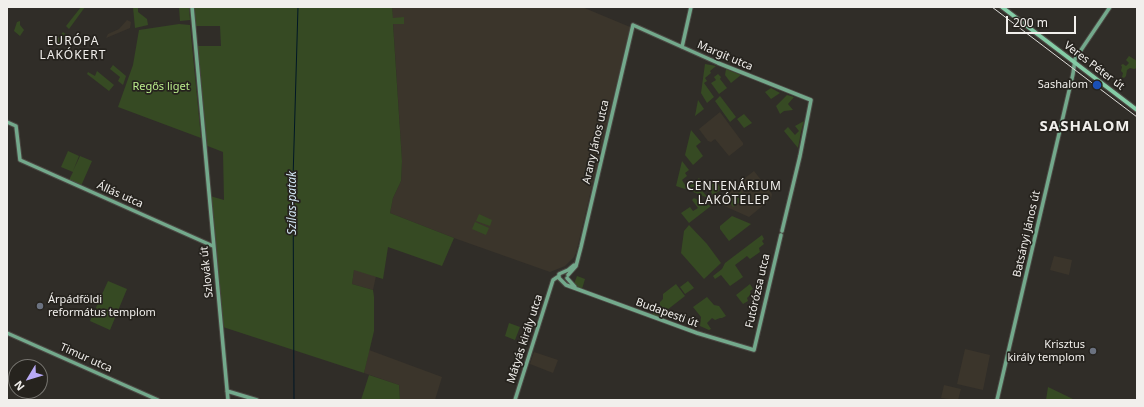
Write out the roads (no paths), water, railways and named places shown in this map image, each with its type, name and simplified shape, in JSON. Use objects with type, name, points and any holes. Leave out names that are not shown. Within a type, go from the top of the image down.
[{"type":"main road","name":"Veres Péter út","points":[[1002,7],[1137,110]]},
{"type":"street","name":"Szlovák út","points":[[192,7],[228,400]]},
{"type":"street","points":[[682,47],[691,7]]},
{"type":"street","points":[[1074,62],[1075,58],[1110,7]]},
{"type":"street","name":"Margit utca","points":[[633,25],[718,63],[811,100]]},
{"type":"street","name":"Arany János utca","points":[[567,275],[576,264],[633,25]]},
{"type":"street","name":"Batsányi János út","points":[[997,400],[1073,72],[1074,62]]},
{"type":"street","name":"Futórózsa utca","points":[[754,350],[800,156],[811,100]]},
{"type":"street","name":"Állás utca","points":[[7,122],[16,126],[20,160],[213,246]]},
{"type":"street","points":[[561,273],[567,275],[565,280],[561,278],[561,273]]},
{"type":"street","name":"Budapesti út","points":[[567,275],[576,288]]},
{"type":"street","name":"Budapesti út","points":[[561,278],[566,285],[670,324],[754,350]]},
{"type":"street","name":"Mátyás király utca","points":[[515,400],[552,283],[561,278]]},
{"type":"street","name":"Timur utca","points":[[7,333],[158,400]]},
{"type":"street","points":[[227,391],[257,400]]},
{"type":"waterway","name":"Szilas-patak","points":[[294,400],[293,179],[298,7]]},
{"type":"tram line","points":[[992,7],[1137,117]]},
{"type":"place","name":"Sashalom","points":[[1097,85]]},
{"type":"place","name":"Árpádföldi református templom","points":[[40,306]]},
{"type":"place","name":"Krisztus király templom","points":[[1093,351]]},
{"type":"district","name":"EURÓPA LAKÓKERT","points":[[73,49]]},
{"type":"district","name":"SASHALOM","points":[[1085,127]]},
{"type":"district","name":"CENTENÁRIUM LAKÓTELEP","points":[[734,194]]},
{"type":"park label","name":"Regős liget","points":[[161,87]]}]
